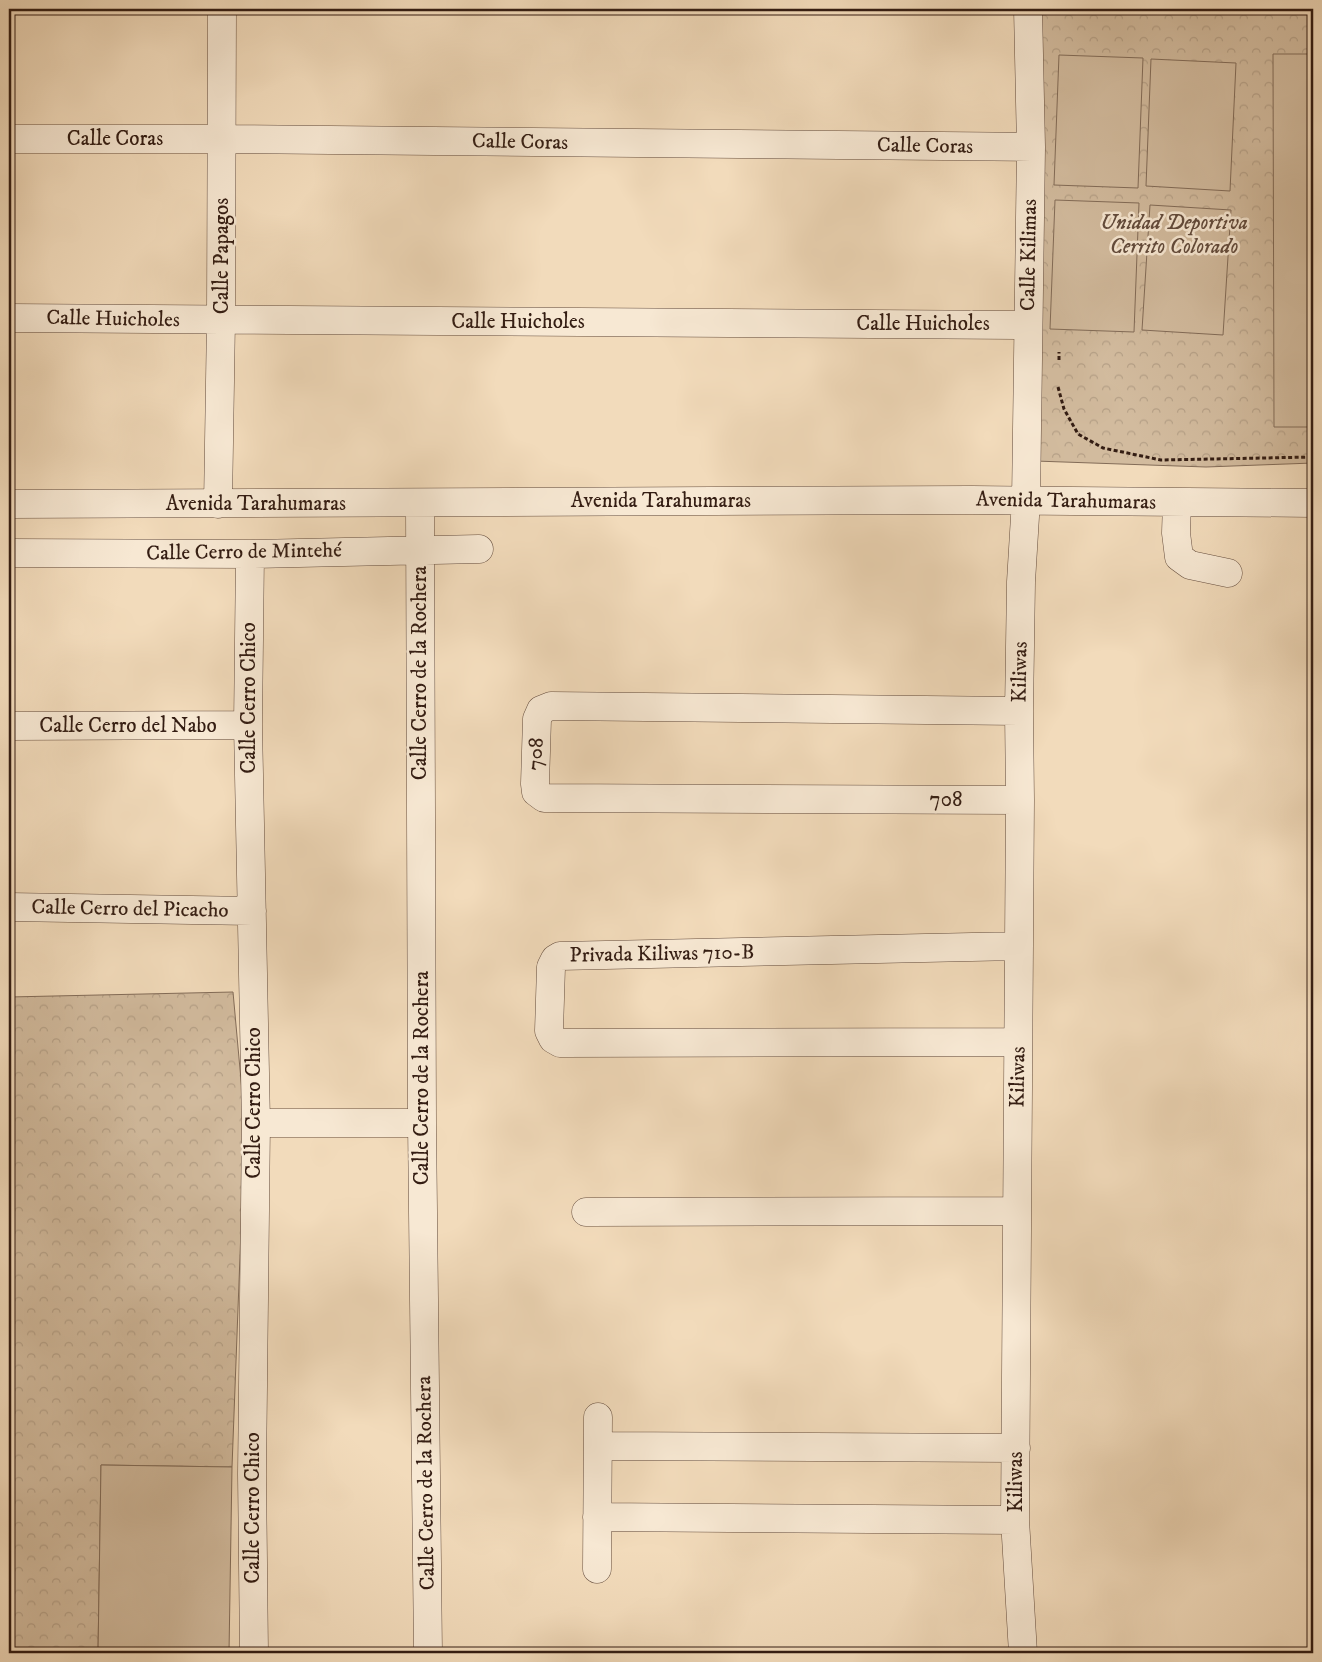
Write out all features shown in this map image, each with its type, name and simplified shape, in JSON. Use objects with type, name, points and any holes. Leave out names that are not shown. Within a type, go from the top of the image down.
[{"type":"street","name":"Calle Papagos","points":[[218,504],[223,139],[222,9]]},
{"type":"street","name":"Calle Kilimas","points":[[1026,500],[1031,147],[1028,9]]},
{"type":"street","name":"Calle Coras","points":[[9,139],[223,139],[1031,147]]},
{"type":"street","name":"Calle Huicholes","points":[[9,318],[1028,325]]},
{"type":"street","name":"Avenida Tarahumaras","points":[[9,504],[1026,500],[1313,503]]},
{"type":"street","name":"Kiliwas","points":[[1022,1653],[1015,1520],[1019,711],[1026,500]]},
{"type":"street","points":[[1177,502],[1176,533],[1179,557],[1190,564],[1228,573]]},
{"type":"street","name":"Calle Cerro de la Rochera","points":[[420,503],[422,1123],[428,1653]]},
{"type":"street","name":"Calle Cerro de Mintehé","points":[[9,553],[250,554],[479,549]]},
{"type":"street","name":"Calle Cerro Chico","points":[[250,554],[248,725],[256,1123],[252,1474],[254,1653]]},
{"type":"street","name":"708","points":[[1019,711],[551,706],[541,710],[537,719],[535,784],[536,792],[544,798],[1020,800]]},
{"type":"street","name":"Calle Cerro del Nabo","points":[[9,726],[248,725]]},
{"type":"street","name":"Calle Cerro del Picacho","points":[[9,907],[252,911]]},
{"type":"street","name":"Privada Kiliwas 710-B","points":[[1018,1042],[560,1043],[553,1039],[549,1031],[551,967],[555,959],[560,956],[1019,946]]},
{"type":"street","points":[[256,1123],[422,1123]]},
{"type":"street","points":[[586,1212],[1017,1212]]},
{"type":"street","points":[[597,1569],[598,1417]]},
{"type":"street","points":[[598,1446],[1016,1448]]},
{"type":"street","points":[[597,1517],[1015,1520]]},
{"type":"path","points":[[1059,352],[1059,361]]},
{"type":"path","points":[[1058,379],[1058,388],[1064,409],[1078,434],[1104,448],[1161,460],[1313,457]]},
{"type":"green space","name":"Unidad Deportiva Cerrito Colorado","points":[[1034,9],[1313,9],[1313,463],[1206,467],[1035,461]]},
{"type":"green space","points":[[1273,54],[1313,54],[1313,427],[1274,427]]},
{"type":"green space","points":[[1059,55],[1143,58],[1138,188],[1054,185]]},
{"type":"green space","points":[[1151,59],[1236,63],[1230,191],[1146,186]]},
{"type":"green space","points":[[1055,200],[1139,203],[1134,332],[1050,329]]},
{"type":"green space","points":[[1150,205],[1231,210],[1223,335],[1142,330]]},
{"type":"green space","points":[[233,992],[245,1124],[232,1467],[101,1465],[98,1653],[9,1653],[9,997]]},
{"type":"green space","points":[[101,1465],[232,1467],[229,1653],[98,1653]]}]
